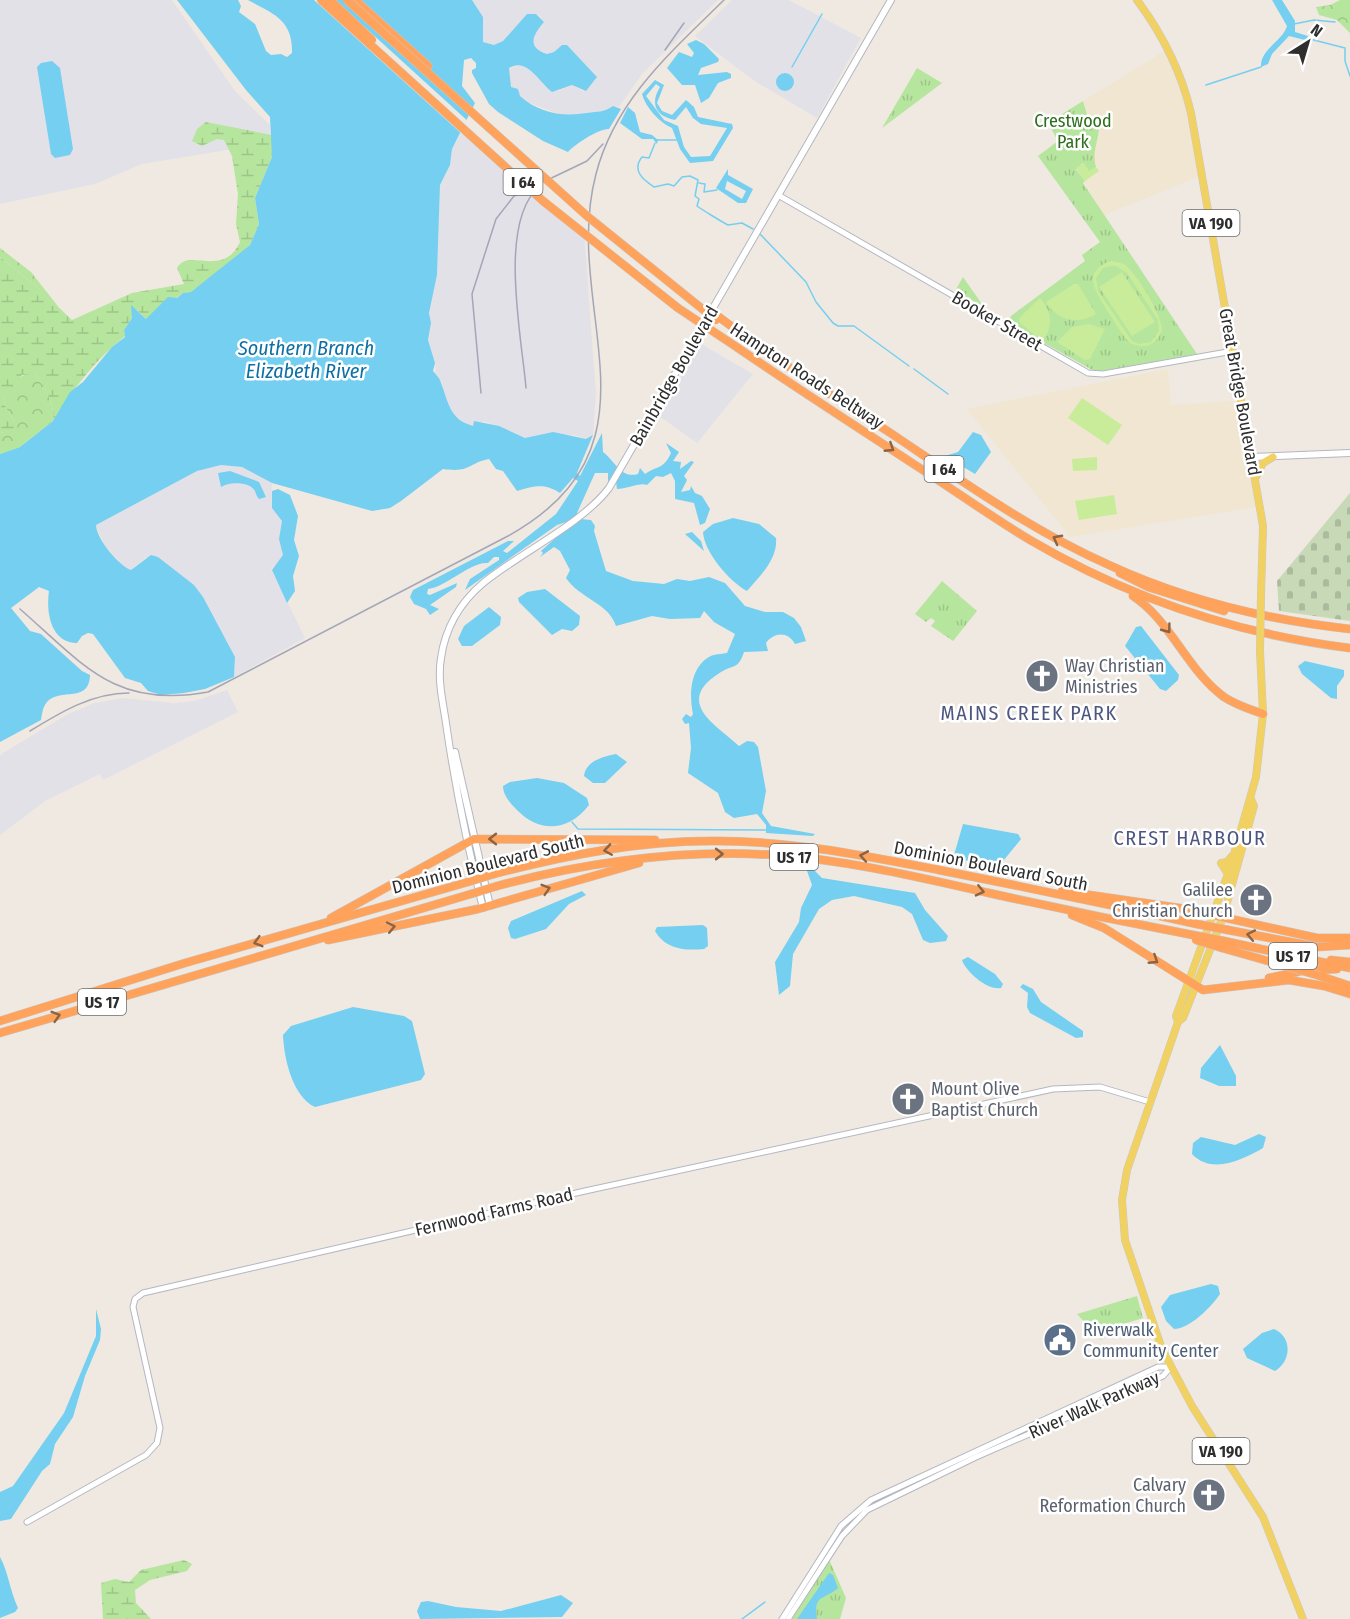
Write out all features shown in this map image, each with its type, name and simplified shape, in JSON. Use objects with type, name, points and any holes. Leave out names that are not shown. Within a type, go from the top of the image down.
[{"type":"highway","name":"Hampton Roads Beltway","points":[[321,0],[552,207],[670,301],[1002,522],[1068,561],[1103,577],[1216,616],[1350,646]]},
{"type":"highway","points":[[330,0],[545,196],[738,348]]},
{"type":"highway","points":[[347,0],[587,216],[717,319]]},
{"type":"highway","name":"Hampton Roads Beltway","points":[[355,0],[602,224],[717,319],[1017,516],[1109,565],[1188,595],[1292,620],[1350,627]]},
{"type":"highway","points":[[1068,561],[1089,575],[1129,593],[1144,603],[1158,617],[1215,689],[1237,705],[1263,714]]},
{"type":"highway","points":[[1109,565],[1127,579],[1207,606],[1274,622],[1350,634]]},
{"type":"highway","points":[[315,925],[372,897],[470,841],[687,841]]},
{"type":"highway","name":"Dominion Boulevard South","points":[[0,1021],[315,925],[494,874],[579,854],[687,841],[740,841],[806,847],[1004,883],[1317,947],[1350,945]]},
{"type":"highway","name":"Dominion Boulevard South","points":[[0,1033],[497,886],[568,869],[661,857],[740,854],[819,860],[1035,903],[1223,944]]},
{"type":"highway","points":[[272,952],[487,907],[661,857]]},
{"type":"highway","points":[[1004,883],[1122,897],[1317,938],[1347,937]]},
{"type":"highway","points":[[1035,903],[1104,928],[1203,990],[1217,991],[1291,972],[1350,969]]},
{"type":"highway","points":[[1235,943],[1350,962]]},
{"type":"highway","name":"US 17","points":[[1223,944],[1235,943],[1350,969]]},
{"type":"highway","points":[[1223,944],[1350,986]]},
{"type":"highway","points":[[1239,986],[1289,980],[1324,986],[1350,994]]},
{"type":"main road","name":"Bainbridge Boulevard","points":[[487,907],[470,841],[440,679],[441,658],[448,632],[460,609],[482,585],[579,516],[609,488],[891,0]]},
{"type":"main road","name":"Great Bridge Boulevard","points":[[1137,0],[1168,46],[1187,96],[1264,538],[1260,651],[1263,714],[1260,756],[1251,799],[1236,850],[1230,860],[1221,863],[1228,874],[1191,984]]},
{"type":"main road","points":[[1251,457],[1350,453]]},
{"type":"main road","points":[[1255,479],[1263,463],[1273,457]]},
{"type":"main road","name":"Great Bridge Boulevard","points":[[1251,799],[1254,806],[1239,866],[1223,917],[1176,1016],[1178,1022],[1127,1170],[1122,1213],[1131,1259],[1153,1327],[1192,1406],[1263,1517],[1303,1619]]},
{"type":"main road","points":[[1241,827],[1250,822]]},
{"type":"main road","points":[[1228,874],[1239,866],[1235,860],[1239,838]]},
{"type":"street","name":"Booker Street","points":[[778,195],[1088,373],[1103,374],[1233,351]]},
{"type":"street","name":"Fernwood Farms Road","points":[[27,1522],[140,1459],[157,1443],[160,1428],[133,1307],[135,1299],[143,1293],[585,1191],[1053,1089],[1100,1087],[1150,1102]]},
{"type":"street","name":"River Walk Parkway","points":[[782,1619],[834,1535],[848,1519],[871,1500],[1158,1367],[1171,1367]]},
{"type":"street","name":"River Walk Parkway","points":[[788,1619],[842,1536],[867,1510],[975,1457],[1163,1376],[1171,1367]]},
{"type":"shaded area","points":[[0,0],[172,0],[235,91],[270,125],[269,143],[142,164],[95,184],[0,204]]},
{"type":"shaded area","points":[[472,0],[718,0],[642,74],[619,107],[603,113],[564,116],[527,102],[511,87],[509,68],[521,65],[530,69],[546,87],[558,91],[572,85],[583,91],[597,77],[567,45],[562,45],[554,52],[547,54],[535,47],[532,40],[533,34],[544,22],[539,15],[527,14],[503,41],[494,45],[483,42],[483,17]]},
{"type":"shaded area","points":[[732,0],[789,0],[861,38],[817,118],[753,80],[695,36]]},
{"type":"shaded area","points":[[1165,51],[1168,53],[1186,98],[1200,176],[1104,215],[1076,168],[1084,163],[1089,171],[1093,149],[1100,134],[1090,125],[1083,101]]},
{"type":"shaded area","points":[[465,125],[584,232],[596,394],[593,435],[586,439],[574,435],[525,438],[484,421],[473,426],[466,424],[451,413],[441,381],[434,374],[436,368],[428,340],[431,324],[429,313],[437,275],[440,185],[450,165],[452,149]]},
{"type":"shaded area","points":[[701,344],[753,374],[697,443],[658,415]]},
{"type":"shaded area","points":[[1168,369],[1171,405],[1237,401],[1256,507],[1070,537],[967,409]]},
{"type":"shaded area","points":[[221,465],[242,467],[272,483],[273,506],[284,521],[285,559],[271,569],[305,638],[234,677],[235,657],[194,585],[158,557],[145,558],[131,570],[124,567],[106,547],[95,525],[197,471]]},
{"type":"shaded area","points":[[227,690],[238,712],[103,780],[100,774],[45,801],[0,835],[0,756],[3,753],[68,714],[95,703],[123,698],[174,703],[194,701]]},
{"type":"green space","points":[[1340,0],[1350,0],[1350,33],[1337,20],[1319,15],[1316,7],[1330,5]]},
{"type":"green space","points":[[917,68],[942,83],[882,128]]},
{"type":"green space","name":"Crestwood Park","points":[[1083,101],[1090,125],[1099,123],[1094,155],[1096,167],[1089,172],[1083,163],[1076,169],[1085,181],[1083,183],[1197,354],[1096,372],[1008,323],[1011,316],[1085,261],[1082,255],[1100,242],[1038,156],[1058,141],[1048,123]]},
{"type":"green space","points":[[206,122],[272,135],[272,157],[255,198],[259,224],[250,245],[207,281],[191,292],[183,293],[151,317],[146,319],[137,310],[124,330],[125,336],[85,376],[53,421],[51,402],[39,379],[35,374],[22,375],[3,397],[6,408],[15,422],[14,428],[4,433],[0,432],[0,257],[35,285],[72,320],[132,293],[184,284],[177,268],[182,262],[225,259],[233,253],[240,242],[236,224],[238,194],[232,156],[224,140],[217,139],[202,146],[192,141],[197,129]]},
{"type":"green space","points":[[1084,163],[1089,171],[1096,167],[1099,171],[1085,181],[1076,168]]},
{"type":"green space","points":[[0,248],[31,272],[64,314],[35,285],[0,257]]},
{"type":"green space","points":[[1110,261],[1124,264],[1142,285],[1154,305],[1161,324],[1162,331],[1153,343],[1145,346],[1135,345],[1130,343],[1121,332],[1096,291],[1093,277],[1095,271]],"holes":[[[1116,266],[1127,273],[1158,320],[1159,331],[1151,342],[1139,344],[1132,341],[1098,291],[1096,278],[1103,268]]]},
{"type":"green space","points":[[1122,272],[1155,322],[1132,336],[1099,287]]},
{"type":"green space","points":[[963,277],[984,307],[955,291]]},
{"type":"green space","points":[[1074,284],[1078,284],[1096,314],[1082,319],[1068,319],[1056,313],[1046,302]]},
{"type":"green space","points":[[1040,298],[1047,308],[1050,319],[1046,336],[1042,341],[1020,323],[1019,318]]},
{"type":"green space","points":[[1089,324],[1105,329],[1090,359],[1085,360],[1057,342],[1072,327]]},
{"type":"green space","points":[[29,373],[35,374],[46,390],[51,402],[53,421],[20,447],[0,454],[0,432],[4,433],[15,422],[6,408],[3,397],[18,378]]},
{"type":"green space","points":[[1082,398],[1122,425],[1108,445],[1068,418]]},
{"type":"green space","points":[[1097,457],[1097,470],[1073,471],[1072,459]]},
{"type":"green space","points":[[1350,493],[1350,621],[1279,611],[1277,581]]},
{"type":"green space","points":[[1114,495],[1117,514],[1079,520],[1075,501]]},
{"type":"green space","points":[[942,581],[977,611],[953,641],[931,626],[935,621],[931,618],[926,622],[915,614]]},
{"type":"green space","points":[[1137,1296],[1143,1318],[1117,1326],[1101,1340],[1077,1314]]},
{"type":"green space","points":[[828,1557],[846,1598],[840,1619],[792,1619]]},
{"type":"green space","points":[[184,1560],[192,1564],[187,1571],[150,1580],[135,1590],[136,1603],[151,1619],[103,1619],[101,1583],[115,1579],[129,1582],[141,1570]]},
{"type":"water","name":"Southern Branch Elizabeth River","points":[[177,0],[238,0],[241,6],[239,12],[255,24],[266,51],[271,55],[281,54],[287,57],[292,53],[289,33],[285,25],[274,14],[248,0],[472,0],[483,17],[483,42],[494,45],[503,41],[527,14],[536,14],[544,22],[535,36],[536,48],[547,54],[554,52],[562,45],[567,45],[597,77],[586,91],[572,85],[552,92],[527,68],[515,65],[509,68],[511,87],[518,89],[520,96],[527,102],[543,110],[560,114],[578,114],[606,110],[613,106],[621,109],[609,129],[588,137],[568,152],[543,141],[498,112],[489,104],[472,73],[472,70],[476,68],[476,63],[471,58],[464,60],[462,86],[475,103],[452,149],[450,165],[440,185],[437,275],[429,313],[431,323],[428,340],[435,363],[433,371],[440,380],[454,415],[465,423],[473,426],[474,421],[499,426],[525,438],[553,432],[586,439],[593,435],[577,473],[580,476],[602,433],[603,452],[627,474],[638,474],[640,468],[645,474],[663,465],[671,453],[666,443],[679,452],[673,461],[681,462],[680,469],[691,461],[694,462],[684,476],[687,480],[681,492],[690,490],[691,486],[695,493],[702,496],[710,509],[705,523],[700,525],[694,503],[675,499],[675,481],[671,473],[663,477],[656,476],[647,485],[617,489],[616,482],[612,484],[608,481],[608,473],[595,473],[577,513],[580,519],[591,520],[595,526],[594,531],[606,571],[633,581],[664,584],[677,579],[690,581],[709,577],[725,583],[745,606],[765,612],[783,612],[794,618],[801,627],[806,641],[795,644],[789,637],[781,634],[769,639],[766,643],[768,651],[744,652],[738,664],[721,672],[707,683],[700,693],[699,703],[711,721],[739,746],[747,741],[754,742],[758,747],[766,791],[762,813],[771,826],[815,834],[813,836],[766,833],[766,825],[757,814],[734,818],[725,812],[718,793],[688,773],[691,748],[689,723],[685,724],[682,719],[686,714],[691,717],[693,714],[692,682],[698,668],[709,657],[727,653],[735,634],[714,622],[704,611],[700,618],[670,619],[652,616],[616,626],[601,606],[578,591],[566,578],[570,570],[560,551],[554,547],[540,557],[543,553],[541,551],[569,526],[566,522],[557,525],[465,590],[470,579],[499,560],[499,557],[494,557],[488,563],[474,566],[428,589],[427,594],[430,595],[457,583],[456,587],[430,605],[439,609],[430,615],[426,609],[414,604],[410,597],[413,590],[508,541],[514,541],[503,551],[507,553],[556,514],[578,481],[573,478],[560,493],[539,486],[517,491],[503,471],[496,469],[489,459],[464,469],[443,469],[390,508],[372,511],[272,483],[242,467],[221,465],[197,471],[96,525],[104,544],[126,567],[131,570],[151,555],[158,557],[194,585],[203,597],[235,657],[234,677],[205,689],[184,693],[161,695],[148,691],[141,683],[125,678],[93,634],[88,633],[82,636],[77,643],[61,638],[55,632],[49,616],[49,591],[39,587],[11,608],[30,631],[41,634],[82,671],[90,675],[88,684],[80,692],[53,698],[47,702],[41,720],[0,742],[0,454],[20,447],[53,421],[70,392],[83,382],[112,347],[125,337],[124,330],[132,318],[131,305],[146,319],[168,297],[177,298],[183,293],[191,292],[250,245],[259,224],[255,198],[272,157],[270,117],[246,90]]},
{"type":"water","points":[[1272,0],[1282,0],[1295,21],[1295,32],[1308,36],[1305,40],[1289,36],[1272,54],[1268,64],[1261,67],[1267,50],[1281,37],[1287,26]]},
{"type":"water","points":[[696,40],[704,44],[719,59],[718,62],[701,68],[698,75],[727,72],[731,74],[731,78],[718,83],[709,98],[701,103],[695,85],[682,85],[667,68],[679,52],[692,57],[694,53],[687,44]]},
{"type":"water","points":[[52,61],[60,68],[73,149],[70,155],[55,158],[51,154],[37,67],[41,63]]},
{"type":"water","points":[[785,73],[791,76],[794,82],[791,88],[785,91],[779,88],[776,82],[779,76]]},
{"type":"water","points":[[655,80],[664,85],[657,103],[662,111],[672,115],[686,100],[694,107],[698,117],[732,124],[733,128],[713,161],[690,163],[680,149],[672,128],[654,114],[642,94]],"holes":[[[656,84],[660,87],[655,103],[656,108],[663,115],[675,120],[686,107],[693,118],[701,124],[727,128],[710,156],[691,157],[684,147],[678,126],[664,120],[646,96]]]},
{"type":"water","points":[[628,107],[635,113],[640,132],[652,135],[658,140],[657,144],[653,139],[642,139],[620,123]]},
{"type":"water","points":[[728,169],[728,175],[753,189],[746,203],[738,203],[716,188]],"holes":[[[727,181],[746,191],[742,199],[725,189]]]},
{"type":"water","points":[[973,432],[981,435],[991,452],[975,474],[945,456],[958,452]]},
{"type":"water","points":[[230,471],[259,482],[266,497],[259,499],[252,488],[244,484],[234,483],[221,487],[218,473]]},
{"type":"water","points":[[278,489],[290,495],[298,516],[294,540],[299,556],[293,576],[295,591],[287,603],[272,570],[283,555],[279,539],[282,521],[272,508],[272,491]]},
{"type":"water","points":[[733,518],[759,524],[776,538],[771,560],[747,591],[719,565],[704,540],[703,532],[713,524]]},
{"type":"water","points":[[692,532],[701,541],[704,551],[685,534]]},
{"type":"water","points":[[545,589],[580,616],[579,625],[572,631],[562,629],[552,635],[519,602],[518,598],[527,592]]},
{"type":"water","points":[[489,607],[501,617],[500,625],[472,646],[462,646],[458,639],[464,626]]},
{"type":"water","points":[[1141,626],[1179,675],[1178,680],[1166,691],[1160,689],[1125,646],[1136,627]]},
{"type":"water","points":[[1305,661],[1344,670],[1344,676],[1337,686],[1337,699],[1331,698],[1302,674],[1298,666]]},
{"type":"water","points":[[616,754],[627,762],[605,783],[593,783],[584,776],[591,763]]},
{"type":"water","points":[[537,778],[564,783],[587,798],[589,805],[573,820],[563,824],[545,826],[535,823],[512,805],[503,786],[510,782]]},
{"type":"water","points":[[963,824],[1018,834],[1021,839],[999,866],[957,859],[954,855]]},
{"type":"water","points":[[806,868],[813,869],[822,878],[915,893],[925,910],[948,936],[946,941],[930,943],[923,940],[912,914],[902,907],[854,896],[832,900],[819,909],[793,954],[790,986],[779,995],[775,962],[799,922],[801,908],[812,885]]},
{"type":"water","points":[[582,891],[586,895],[569,904],[546,929],[515,939],[511,938],[508,928],[511,921]]},
{"type":"water","points":[[703,925],[707,928],[708,946],[704,949],[676,948],[664,942],[655,931],[657,927]]},
{"type":"water","points":[[968,957],[995,974],[1003,984],[1001,988],[990,987],[973,975],[962,960]]},
{"type":"water","points":[[1023,984],[1033,989],[1041,1002],[1083,1031],[1083,1037],[1076,1038],[1030,1013],[1027,1007],[1028,993],[1020,987]]},
{"type":"water","points":[[353,1007],[404,1016],[412,1021],[425,1074],[421,1080],[315,1107],[300,1094],[291,1076],[283,1035],[291,1026]]},
{"type":"water","points":[[1220,1045],[1236,1076],[1236,1086],[1219,1086],[1200,1078],[1201,1068]]},
{"type":"water","points":[[1259,1134],[1266,1137],[1263,1148],[1237,1161],[1209,1164],[1192,1154],[1193,1143],[1201,1137],[1235,1145]]},
{"type":"water","points":[[1211,1284],[1218,1286],[1220,1294],[1193,1321],[1174,1329],[1166,1321],[1161,1307],[1170,1295]]},
{"type":"water","points":[[96,1309],[101,1329],[100,1340],[85,1376],[73,1417],[55,1444],[50,1464],[42,1471],[11,1519],[0,1521],[0,1492],[13,1486],[64,1413],[96,1336]]},
{"type":"water","points":[[1274,1329],[1284,1338],[1288,1350],[1284,1362],[1275,1371],[1247,1358],[1243,1349],[1262,1333]]},
{"type":"water","points":[[0,1557],[18,1608],[15,1612],[0,1618]]},
{"type":"water","points":[[829,1573],[833,1575],[838,1588],[820,1599],[816,1605],[817,1619],[797,1619]]},
{"type":"water","points":[[561,1595],[573,1603],[562,1617],[420,1619],[417,1611],[421,1602],[428,1601],[456,1607],[501,1611]]},
{"type":"pier","points":[[314,0],[335,0],[470,123],[463,135]]},
{"type":"waterway","points":[[792,67],[822,14]]},
{"type":"waterway","points":[[1294,24],[1314,20],[1335,22]]},
{"type":"waterway","points":[[1306,38],[1345,48],[1345,61],[1350,76]]},
{"type":"waterway","points":[[1206,85],[1261,67]]},
{"type":"waterway","points":[[657,140],[677,140]]},
{"type":"waterway","points":[[655,143],[649,158],[642,157],[639,162],[638,171],[646,181],[654,187],[668,184],[674,186],[682,177],[690,176],[698,180],[695,196],[699,199],[697,206],[728,225],[742,223],[753,229]]},
{"type":"waterway","points":[[699,183],[705,184],[704,192],[717,190]]},
{"type":"waterway","points":[[760,234],[806,282],[816,302],[833,323],[838,326],[854,326],[909,366]]},
{"type":"waterway","points":[[914,369],[948,394]]},
{"type":"waterway","points":[[572,822],[578,829],[766,830]]},
{"type":"waterway","points":[[742,1619],[765,1602]]},
{"type":"railway","points":[[20,609],[83,664],[103,678],[125,688],[148,694],[176,696],[208,692],[508,536],[558,500],[586,460],[599,417],[600,372],[590,275],[589,225],[596,174],[605,147],[631,100],[666,58],[724,0]]},
{"type":"railway","points":[[665,50],[684,23]]},
{"type":"railway","points":[[481,393],[472,294],[496,219],[514,196],[587,161],[603,144]]},
{"type":"railway","points":[[526,388],[517,311],[516,252],[519,225],[527,203],[540,186]]},
{"type":"railway","points":[[30,731],[90,700],[102,696],[129,693]]},
{"type":"place","name":"Way Christian Ministries","points":[[1042,676]]},
{"type":"place","name":"Galilee Christian Church","points":[[1256,900]]},
{"type":"place","name":"Mount Olive Baptist Church","points":[[908,1099]]},
{"type":"place","name":"Riverwalk Community Center","points":[[1060,1340]]},
{"type":"place","name":"Calvary Reformation Church","points":[[1209,1495]]},
{"type":"district","name":"MAINS CREEK PARK","points":[[1029,713]]},
{"type":"district","name":"CREST HARBOUR","points":[[1190,838]]}]
